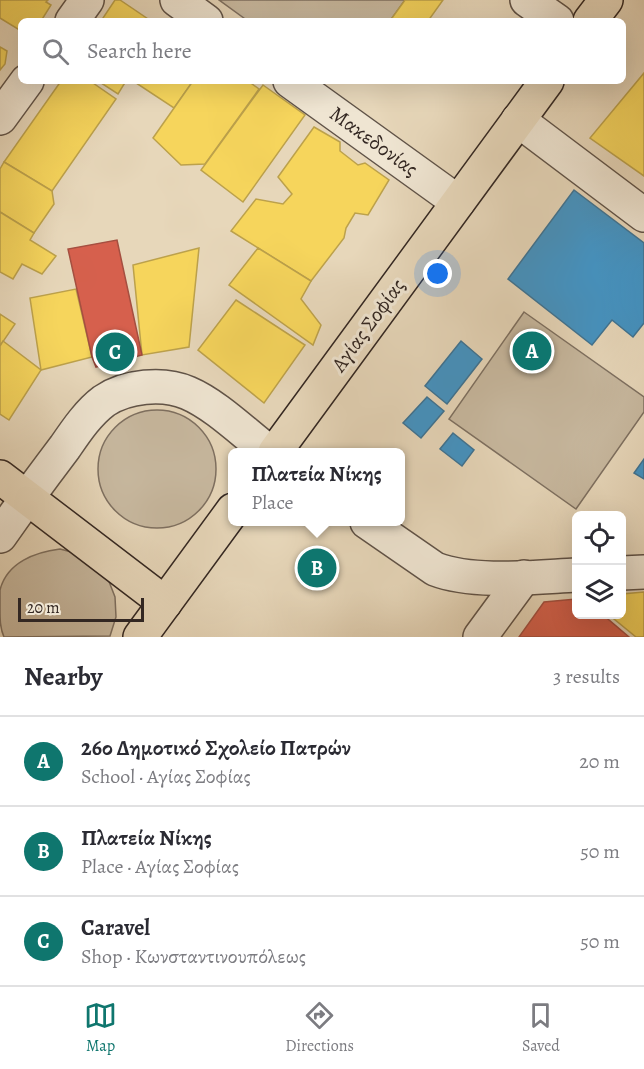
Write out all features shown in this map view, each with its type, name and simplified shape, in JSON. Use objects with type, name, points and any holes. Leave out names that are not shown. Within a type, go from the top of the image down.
[{"type":"main road","points":[[592,18],[606,0]]},
{"type":"main road","name":"Αγίας Σοφίας","points":[[279,448],[545,84]]},
{"type":"main road","points":[[0,477],[165,603]]},
{"type":"main road","points":[[140,637],[228,517]]},
{"type":"street","points":[[74,18],[87,0]]},
{"type":"street","points":[[177,0],[202,18]]},
{"type":"street","points":[[527,0],[553,18]]},
{"type":"street","points":[[0,118],[25,84]]},
{"type":"street","name":"Μακεδονίας","points":[[294,84],[458,202]]},
{"type":"street","points":[[518,120],[644,216]]},
{"type":"street","points":[[0,536],[88,417],[105,400],[126,391],[156,387],[186,392],[208,405],[263,448]]},
{"type":"street","points":[[373,526],[435,569],[447,574],[524,577],[572,575]]},
{"type":"street","points":[[626,573],[644,572]]},
{"type":"street","points":[[480,637],[524,577]]},
{"type":"shaded area","points":[[219,0],[405,0],[392,18],[244,18]]},
{"type":"shaded area","points":[[524,312],[644,397],[644,412],[576,509],[449,419]]},
{"type":"shaded area","points":[[157,410],[180,414],[199,427],[212,446],[216,469],[212,492],[199,511],[180,524],[157,528],[134,524],[115,511],[102,492],[98,469],[102,446],[115,427],[134,414]]},
{"type":"shaded area","points":[[60,549],[79,554],[108,579],[115,597],[116,617],[110,636],[4,637],[1,627],[0,590],[9,572],[32,556]]},
{"type":"building: Homes","points":[[0,0],[48,0],[46,2],[51,5],[43,18],[18,18],[18,29],[0,18]]},
{"type":"building: Homes","points":[[115,0],[120,0],[147,18],[103,18]]},
{"type":"building: Homes","points":[[405,0],[443,0],[430,18],[392,18]]},
{"type":"building: Homes","points":[[0,47],[7,51],[5,64],[0,70]]},
{"type":"building: Homes","points":[[644,73],[644,176],[590,138]]},
{"type":"building: Homes","points":[[59,84],[94,84],[116,99],[52,191],[4,162]]},
{"type":"building: Homes","points":[[103,84],[124,84],[118,94]]},
{"type":"building: Homes","points":[[138,84],[191,84],[174,108]]},
{"type":"building: Homes","points":[[191,84],[252,84],[259,89],[205,164],[181,165],[153,138]]},
{"type":"building: Homes","points":[[263,85],[305,115],[243,202],[201,170]]},
{"type":"building: Homes","points":[[314,127],[340,142],[340,151],[358,165],[365,163],[389,180],[368,215],[355,213],[346,228],[344,238],[311,281],[231,231],[256,199],[283,204],[292,194],[278,177]]},
{"type":"building: Homes","points":[[4,162],[52,191],[54,204],[34,233],[0,212],[0,169]]},
{"type":"building: Homes","points":[[0,212],[34,233],[30,240],[56,256],[42,274],[22,264],[13,279],[0,272]]},
{"type":"building: Homes","points":[[199,248],[189,347],[142,355],[133,265]]},
{"type":"building: Homes","points":[[258,248],[311,281],[301,299],[321,325],[313,345],[229,285]]},
{"type":"building: Homes","points":[[76,289],[92,357],[41,370],[30,298]]},
{"type":"building: Homes","points":[[236,300],[305,345],[264,403],[198,350]]},
{"type":"building: Homes","points":[[0,314],[15,324],[0,346]]},
{"type":"building: Homes","points":[[3,341],[41,370],[9,420],[0,414],[0,346]]},
{"type":"building: Homes","points":[[644,592],[644,637],[636,637],[614,619],[626,619],[626,594]]},
{"type":"building: Shops","points":[[117,240],[142,355],[96,367],[68,249]]},
{"type":"building: Shops","points":[[572,599],[572,619],[608,619],[629,637],[519,637],[544,602]]},
{"type":"building: Schools","points":[[574,190],[644,243],[644,323],[633,337],[612,320],[592,345],[508,279]]},
{"type":"building: Schools","points":[[461,341],[482,359],[447,404],[425,386]]},
{"type":"building: Schools","points":[[427,397],[444,411],[421,438],[403,423]]},
{"type":"building: Schools","points":[[453,433],[474,450],[462,466],[440,449]]},
{"type":"building: Schools","points":[[644,459],[644,479],[634,473]]},
{"type":"place","name":"26ο Δημοτικό Σχολείο Πατρών","points":[[532,351]]},
{"type":"place","name":"Caravel","points":[[115,352]]},
{"type":"place","name":"Πλατεία Νίκης","points":[[317,568]]}]
